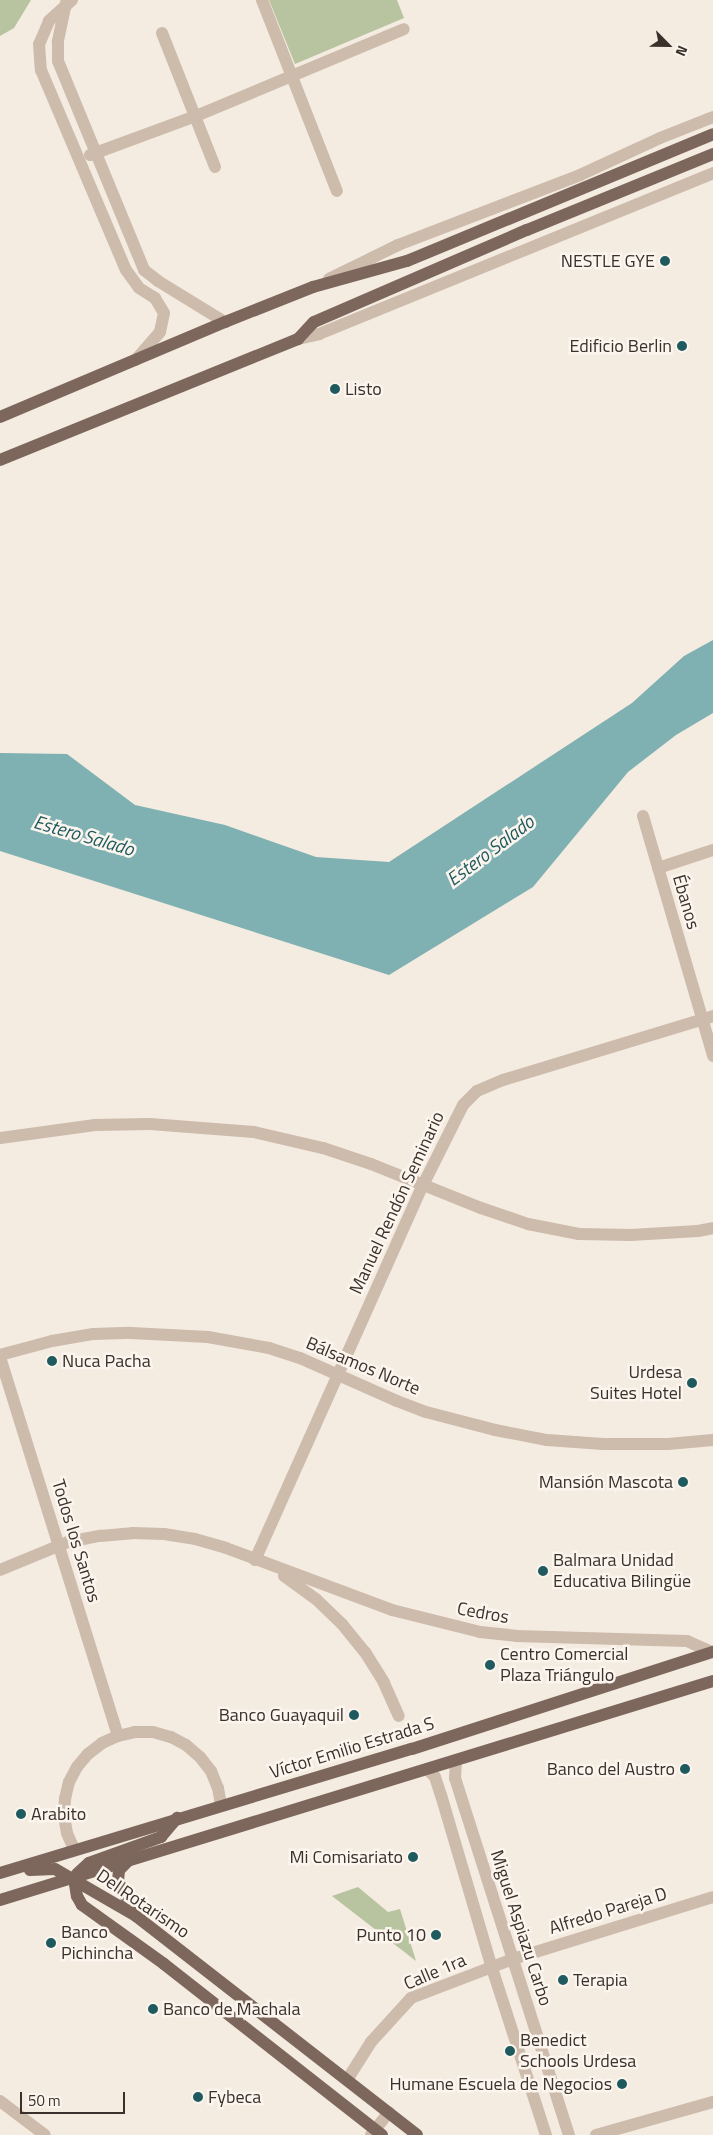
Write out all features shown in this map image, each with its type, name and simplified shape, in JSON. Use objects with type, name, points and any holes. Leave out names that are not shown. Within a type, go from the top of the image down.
[{"type":"main road","points":[[0,417],[225,322],[314,287],[407,261],[521,212],[713,134]]},
{"type":"main road","points":[[0,460],[298,339],[314,322],[527,230],[713,154]]},
{"type":"main road","name":"Víctor Emilio Estrada S","points":[[0,1874],[74,1849],[412,1749],[713,1653]]},
{"type":"main road","points":[[626,1708],[709,1676],[713,1671]]},
{"type":"main road","points":[[0,1900],[713,1681]]},
{"type":"main road","points":[[74,1878],[89,1863],[161,1837],[177,1818]]},
{"type":"main road","points":[[130,1859],[119,1870],[118,1881],[136,1916]]},
{"type":"main road","points":[[0,1874],[44,1868],[55,1869],[74,1878]]},
{"type":"main road","name":"Del Rotarismo","points":[[74,1878],[136,1916],[417,2135]]},
{"type":"main road","name":"Del Rotarismo","points":[[74,1878],[77,1896],[82,1906],[164,1964],[376,2133]]},
{"type":"street","points":[[262,0],[337,191]]},
{"type":"street","points":[[69,1],[58,42],[58,61],[144,270],[158,281],[225,322]]},
{"type":"street","points":[[69,1],[49,21],[39,44],[41,70],[126,270],[139,288],[155,298],[164,313],[160,332],[136,360]]},
{"type":"street","points":[[80,158],[96,154],[196,116],[404,28]]},
{"type":"street","points":[[162,32],[215,167]]},
{"type":"street","points":[[314,287],[398,246],[580,175],[660,138],[713,117]]},
{"type":"street","points":[[298,339],[319,334],[713,173]]},
{"type":"street","name":"Ébanos","points":[[643,816],[658,868],[708,1018],[713,1056]]},
{"type":"street","points":[[658,868],[713,850]]},
{"type":"street","name":"Manuel Rendón Seminario","points":[[256,1560],[337,1374],[423,1185],[463,1104],[477,1092],[503,1080],[708,1018]]},
{"type":"street","points":[[0,1138],[95,1125],[150,1124],[254,1132],[323,1148],[371,1164],[480,1208],[528,1224],[579,1234],[631,1235],[698,1231],[713,1228]]},
{"type":"street","name":"Bálsamos Norte","points":[[0,1356],[52,1341],[93,1334],[162,1334],[208,1337],[269,1348],[300,1358],[426,1412],[494,1430],[547,1440],[603,1444],[668,1444],[713,1440]]},
{"type":"street","name":"Todos los Santos","points":[[0,1356],[118,1736]]},
{"type":"street","name":"Cedros","points":[[0,1570],[58,1545],[100,1536],[132,1533],[164,1534],[218,1546],[392,1610],[480,1632],[516,1636],[688,1641],[713,1653]]},
{"type":"street","name":"Cedros","points":[[256,1560],[316,1599],[342,1624],[375,1667],[399,1716]]},
{"type":"street","points":[[74,1849],[67,1833],[64,1816],[69,1782],[77,1767],[88,1754],[102,1743],[118,1736],[135,1732],[153,1732],[171,1737],[186,1745],[200,1757],[210,1771],[218,1788],[221,1806]]},
{"type":"street","name":"Miguel Aspiazu Carbo","points":[[456,1760],[455,1778],[569,2135]]},
{"type":"street","name":"Miguel Aspiazu Carbo","points":[[427,1769],[435,1777],[441,1795],[492,1968],[546,2135]]},
{"type":"street","name":"Alfredo Pareja D","points":[[513,1959],[713,1897]]},
{"type":"street","name":"Calle 1ra","points":[[348,2080],[371,2042],[411,1998],[513,1959]]},
{"type":"street","points":[[0,2101],[45,2135]]},
{"type":"street","points":[[596,2135],[713,2102]]},
{"type":"street","points":[[376,2133],[389,2112]]},
{"type":"green space","points":[[0,0],[31,0],[14,28],[0,36]]},
{"type":"green space","points":[[269,0],[397,0],[404,18],[295,64]]},
{"type":"green space","points":[[358,1887],[388,1912],[400,1909],[416,1961],[332,1896]]},
{"type":"water","name":"Estero Salado","points":[[713,640],[713,713],[676,735],[628,772],[533,887],[389,975],[0,851],[0,753],[67,754],[135,805],[225,825],[316,857],[389,862],[632,703],[684,656]]},
{"type":"place","name":"NESTLE GYE","points":[[665,261]]},
{"type":"place","name":"Edificio Berlin","points":[[682,346]]},
{"type":"place","name":"Listo","points":[[335,389]]},
{"type":"place","name":"Nuca Pacha","points":[[52,1361]]},
{"type":"place","name":"Urdesa Suites Hotel","points":[[692,1383]]},
{"type":"place","name":"Mansión Mascota","points":[[683,1482]]},
{"type":"place","name":"Balmara Unidad Educativa Bilingüe","points":[[543,1571]]},
{"type":"place","name":"Centro Comercial Plaza Triángulo","points":[[490,1665]]},
{"type":"place","name":"Banco Guayaquil","points":[[354,1715]]},
{"type":"place","name":"Banco del Austro","points":[[685,1769]]},
{"type":"place","name":"Arabito","points":[[21,1814]]},
{"type":"place","name":"Mi Comisariato","points":[[413,1857]]},
{"type":"place","name":"Punto 10","points":[[436,1935]]},
{"type":"place","name":"Banco Pichincha","points":[[51,1943]]},
{"type":"place","name":"Terapia","points":[[563,1980]]},
{"type":"place","name":"Banco de Machala","points":[[153,2009]]},
{"type":"place","name":"Benedict Schools Urdesa","points":[[510,2051]]},
{"type":"place","name":"Humane Escuela de Negocios","points":[[622,2084]]},
{"type":"place","name":"Fybeca","points":[[198,2097]]}]
